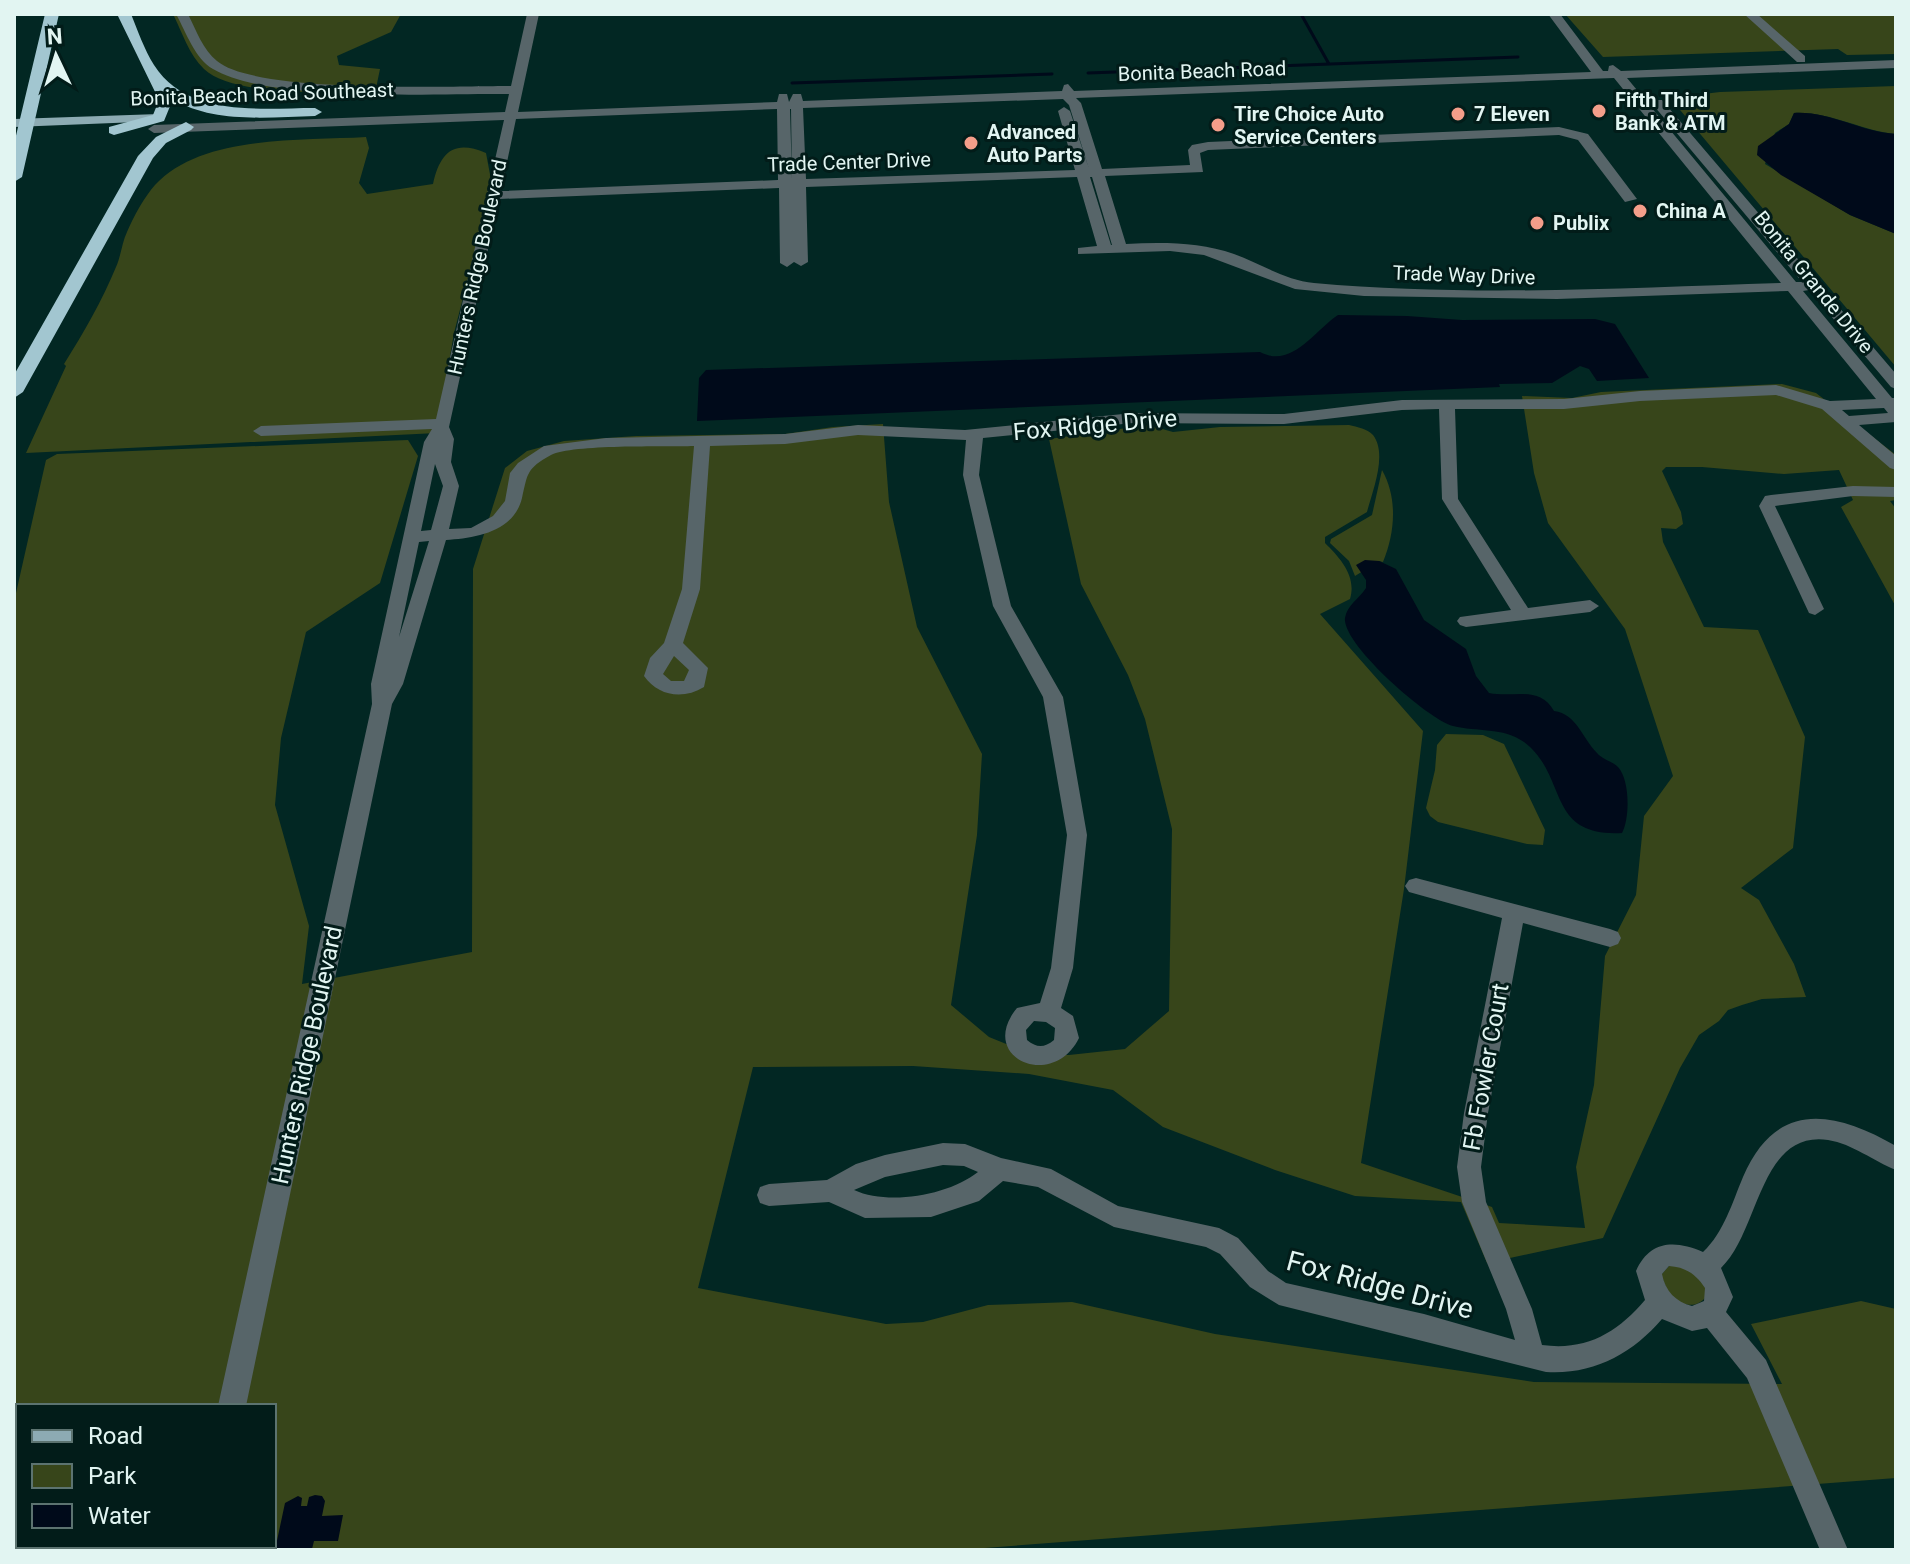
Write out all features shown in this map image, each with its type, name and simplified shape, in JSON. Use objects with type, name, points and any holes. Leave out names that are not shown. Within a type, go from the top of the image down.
[{"type":"highway","points":[[14,177],[17,139],[30,110],[52,14]]},
{"type":"highway","points":[[124,14],[166,100],[149,122],[146,156]]},
{"type":"highway","points":[[149,69],[173,94],[204,106],[255,112],[315,112]]},
{"type":"highway","points":[[114,130],[149,122]]},
{"type":"highway","points":[[14,392],[146,156],[161,140],[186,127]]},
{"type":"main road","name":"Bonita Beach Road Southeast","points":[[14,123],[149,122]]},
{"type":"main road","name":"Bonita Beach Road Southeast","points":[[17,139],[114,130]]},
{"type":"street","points":[[182,14],[216,67],[263,82],[292,86],[514,90]]},
{"type":"street","name":"Hunters Ridge Boulevard","points":[[232,1404],[382,704],[380,684],[411,537],[432,442],[442,426],[533,14]]},
{"type":"street","name":"Bonita Grande Drive","points":[[1554,14],[1613,70],[1814,286],[1896,384]]},
{"type":"street","points":[[1750,14],[1801,59]]},
{"type":"street","name":"Bonita Beach Road","points":[[510,109],[1069,95],[1896,56]]},
{"type":"street","name":"Bonita Beach Road","points":[[1613,70],[1896,64]]},
{"type":"street","name":"Bonita Grande Drive","points":[[1613,70],[1894,409]]},
{"type":"street","points":[[1105,250],[1062,104],[1069,95],[1075,103],[1121,250]]},
{"type":"street","points":[[790,101],[794,262]]},
{"type":"street","name":"Bonita Beach Road Southeast","points":[[149,122],[315,112],[510,109]]},
{"type":"street","name":"Bonita Beach Road Southeast","points":[[149,122],[186,127],[510,109]]},
{"type":"street","name":"Trade Center Drive","points":[[493,195],[1198,169],[1193,153],[1197,148],[1208,146],[1566,131],[1583,137],[1630,199]]},
{"type":"street","name":"Trade Way Drive","points":[[1083,251],[1200,249],[1232,258],[1271,278],[1300,286],[1441,297],[1564,297],[1814,286]]},
{"type":"street","name":"Fox Ridge Drive","points":[[411,537],[474,533],[499,520],[513,501],[516,477],[524,466],[550,449],[572,444],[776,440],[858,430],[975,435],[1133,418],[1284,419],[1447,403],[1564,404],[1640,396],[1776,390],[1807,397],[1828,406],[1896,465]]},
{"type":"street","points":[[1447,403],[1450,499],[1522,613]]},
{"type":"street","points":[[1828,406],[1894,409]]},
{"type":"street","points":[[1845,421],[1894,409]]},
{"type":"street","points":[[261,431],[442,426]]},
{"type":"street","name":"Hunters Ridge Boulevard","points":[[382,704],[394,684],[451,486],[443,462],[446,439],[442,426]]},
{"type":"street","points":[[975,435],[971,475],[1002,606],[1053,697],[1077,835],[1062,968],[1048,1013]]},
{"type":"street","points":[[673,645],[691,589],[702,441]]},
{"type":"street","points":[[1815,609],[1770,517],[1767,506],[1771,500],[1853,491],[1896,492]]},
{"type":"street","points":[[1466,621],[1590,606]]},
{"type":"street","points":[[1416,886],[1610,938]]},
{"type":"street","name":"Fb Fowler Court","points":[[1514,913],[1476,1113],[1469,1167],[1474,1202],[1519,1309],[1532,1355]]},
{"type":"street","points":[[1705,1267],[1729,1242],[1764,1159],[1786,1136],[1804,1129],[1844,1131],[1866,1140],[1896,1159]]},
{"type":"street","name":"Fox Ridge Drive","points":[[769,1195],[830,1191],[865,1172],[943,1154],[965,1155],[999,1169],[1042,1177],[1114,1216],[1210,1236],[1229,1246],[1259,1279],[1279,1293],[1532,1355],[1573,1360],[1594,1355],[1645,1321],[1659,1302]]},
{"type":"street","name":"Fox Ridge Drive","points":[[830,1191],[865,1207],[931,1206],[970,1193],[999,1169]]},
{"type":"street","points":[[1683,1255],[1705,1267],[1714,1276],[1720,1297],[1711,1313],[1702,1317],[1680,1316],[1659,1302],[1649,1281],[1654,1263],[1661,1257],[1683,1255]]},
{"type":"street","points":[[1711,1313],[1757,1369],[1834,1550]]},
{"type":"green space","points":[[173,14],[401,14],[391,32],[337,56],[339,65],[380,69],[375,93],[260,89],[218,78],[204,69],[194,57]]},
{"type":"green space","points":[[1565,14],[1896,14],[1896,54],[1847,55],[1838,49],[1603,57]]},
{"type":"green space","points":[[1896,86],[1896,134],[1820,115],[1794,113],[1789,124],[1775,133],[1765,164],[1850,215],[1896,234],[1896,367],[1670,98],[1720,92]]},
{"type":"green space","points":[[366,137],[369,148],[359,183],[367,194],[433,184],[444,157],[457,148],[486,153],[492,185],[454,333],[437,433],[26,453],[66,366],[64,364],[111,280],[132,220],[155,185],[175,168],[226,148],[284,140]]},
{"type":"green space","points":[[1782,384],[1816,393],[1896,455],[1896,500],[1890,501],[1896,509],[1896,607],[1841,507],[1853,500],[1839,470],[1784,474],[1666,467],[1662,471],[1681,512],[1683,524],[1676,529],[1661,528],[1663,542],[1704,627],[1758,630],[1805,737],[1793,848],[1741,888],[1759,900],[1794,964],[1806,997],[1762,999],[1742,1005],[1728,1010],[1719,1021],[1699,1035],[1680,1068],[1603,1238],[1487,1263],[1461,1202],[1355,1196],[1275,1170],[1163,1127],[1113,1090],[1029,1074],[913,1066],[753,1067],[698,1288],[886,1324],[923,1322],[988,1305],[1072,1302],[1215,1334],[1534,1382],[1782,1384],[1751,1324],[1861,1301],[1896,1309],[1896,1478],[958,1550],[14,1550],[14,602],[46,460],[57,454],[408,440],[418,456],[380,583],[306,632],[281,738],[275,805],[309,926],[302,984],[472,952],[473,569],[505,468],[527,451],[564,441],[636,436],[785,434],[883,424],[889,502],[917,627],[982,754],[977,835],[951,1005],[989,1037],[1031,1054],[1069,1055],[1125,1049],[1169,1011],[1172,829],[1145,719],[1128,675],[1081,584],[1049,439],[1148,425],[1173,432],[1220,427],[1349,425],[1362,428],[1373,435],[1379,452],[1367,512],[1325,537],[1325,543],[1349,575],[1352,591],[1350,599],[1320,614],[1423,731],[1404,889],[1361,1163],[1492,1207],[1499,1223],[1585,1228],[1576,1167],[1594,1085],[1605,956],[1636,895],[1644,816],[1673,776],[1625,629],[1548,523],[1534,473],[1522,396],[1572,398],[1601,392]]},
{"type":"green space","points":[[1382,470],[1393,504],[1390,539],[1383,562],[1379,561],[1355,576],[1349,561],[1330,543],[1331,539],[1372,515]]},
{"type":"green space","points":[[1446,734],[1483,735],[1504,744],[1545,830],[1543,845],[1527,844],[1438,822],[1430,816],[1426,808],[1437,745]]},
{"type":"green space","points":[[1684,1265],[1705,1284],[1705,1298],[1697,1304],[1683,1304],[1670,1297],[1661,1275],[1669,1266]]},
{"type":"water","points":[[1794,113],[1820,115],[1870,130],[1896,134],[1896,234],[1850,215],[1781,175],[1757,155],[1758,146],[1789,124]]},
{"type":"water","points":[[1338,315],[1462,320],[1595,319],[1615,324],[1649,378],[1597,381],[1589,369],[1580,366],[1552,383],[1499,384],[1500,387],[697,421],[699,378],[706,370],[1260,352],[1282,356],[1302,346]]},
{"type":"water","points":[[1365,560],[1379,561],[1396,569],[1424,620],[1466,649],[1476,676],[1489,693],[1526,694],[1541,698],[1554,711],[1568,717],[1597,753],[1618,767],[1625,781],[1628,799],[1622,833],[1598,832],[1581,825],[1569,815],[1538,756],[1524,742],[1507,734],[1462,728],[1441,720],[1407,696],[1371,662],[1348,630],[1345,618],[1366,588],[1366,580],[1356,565]]},
{"type":"water","points":[[298,1496],[302,1498],[301,1506],[307,1506],[309,1497],[322,1496],[325,1501],[322,1516],[343,1515],[338,1541],[314,1541],[312,1549],[275,1550],[285,1503]]},
{"type":"waterway","points":[[1301,14],[1329,64]]},
{"type":"waterway","points":[[1088,73],[1518,57]]},
{"type":"waterway","points":[[792,83],[1052,74]]},
{"type":"place","name":"Fifth Third Bank & ATM","points":[[1599,111]]},
{"type":"place","name":"7 Eleven","points":[[1458,114]]},
{"type":"place","name":"Tire Choice Auto Service Centers","points":[[1218,125]]},
{"type":"place","name":"Advanced Auto Parts","points":[[971,143]]},
{"type":"place","name":"China A","points":[[1640,211]]},
{"type":"place","name":"Publix","points":[[1537,223]]}]
